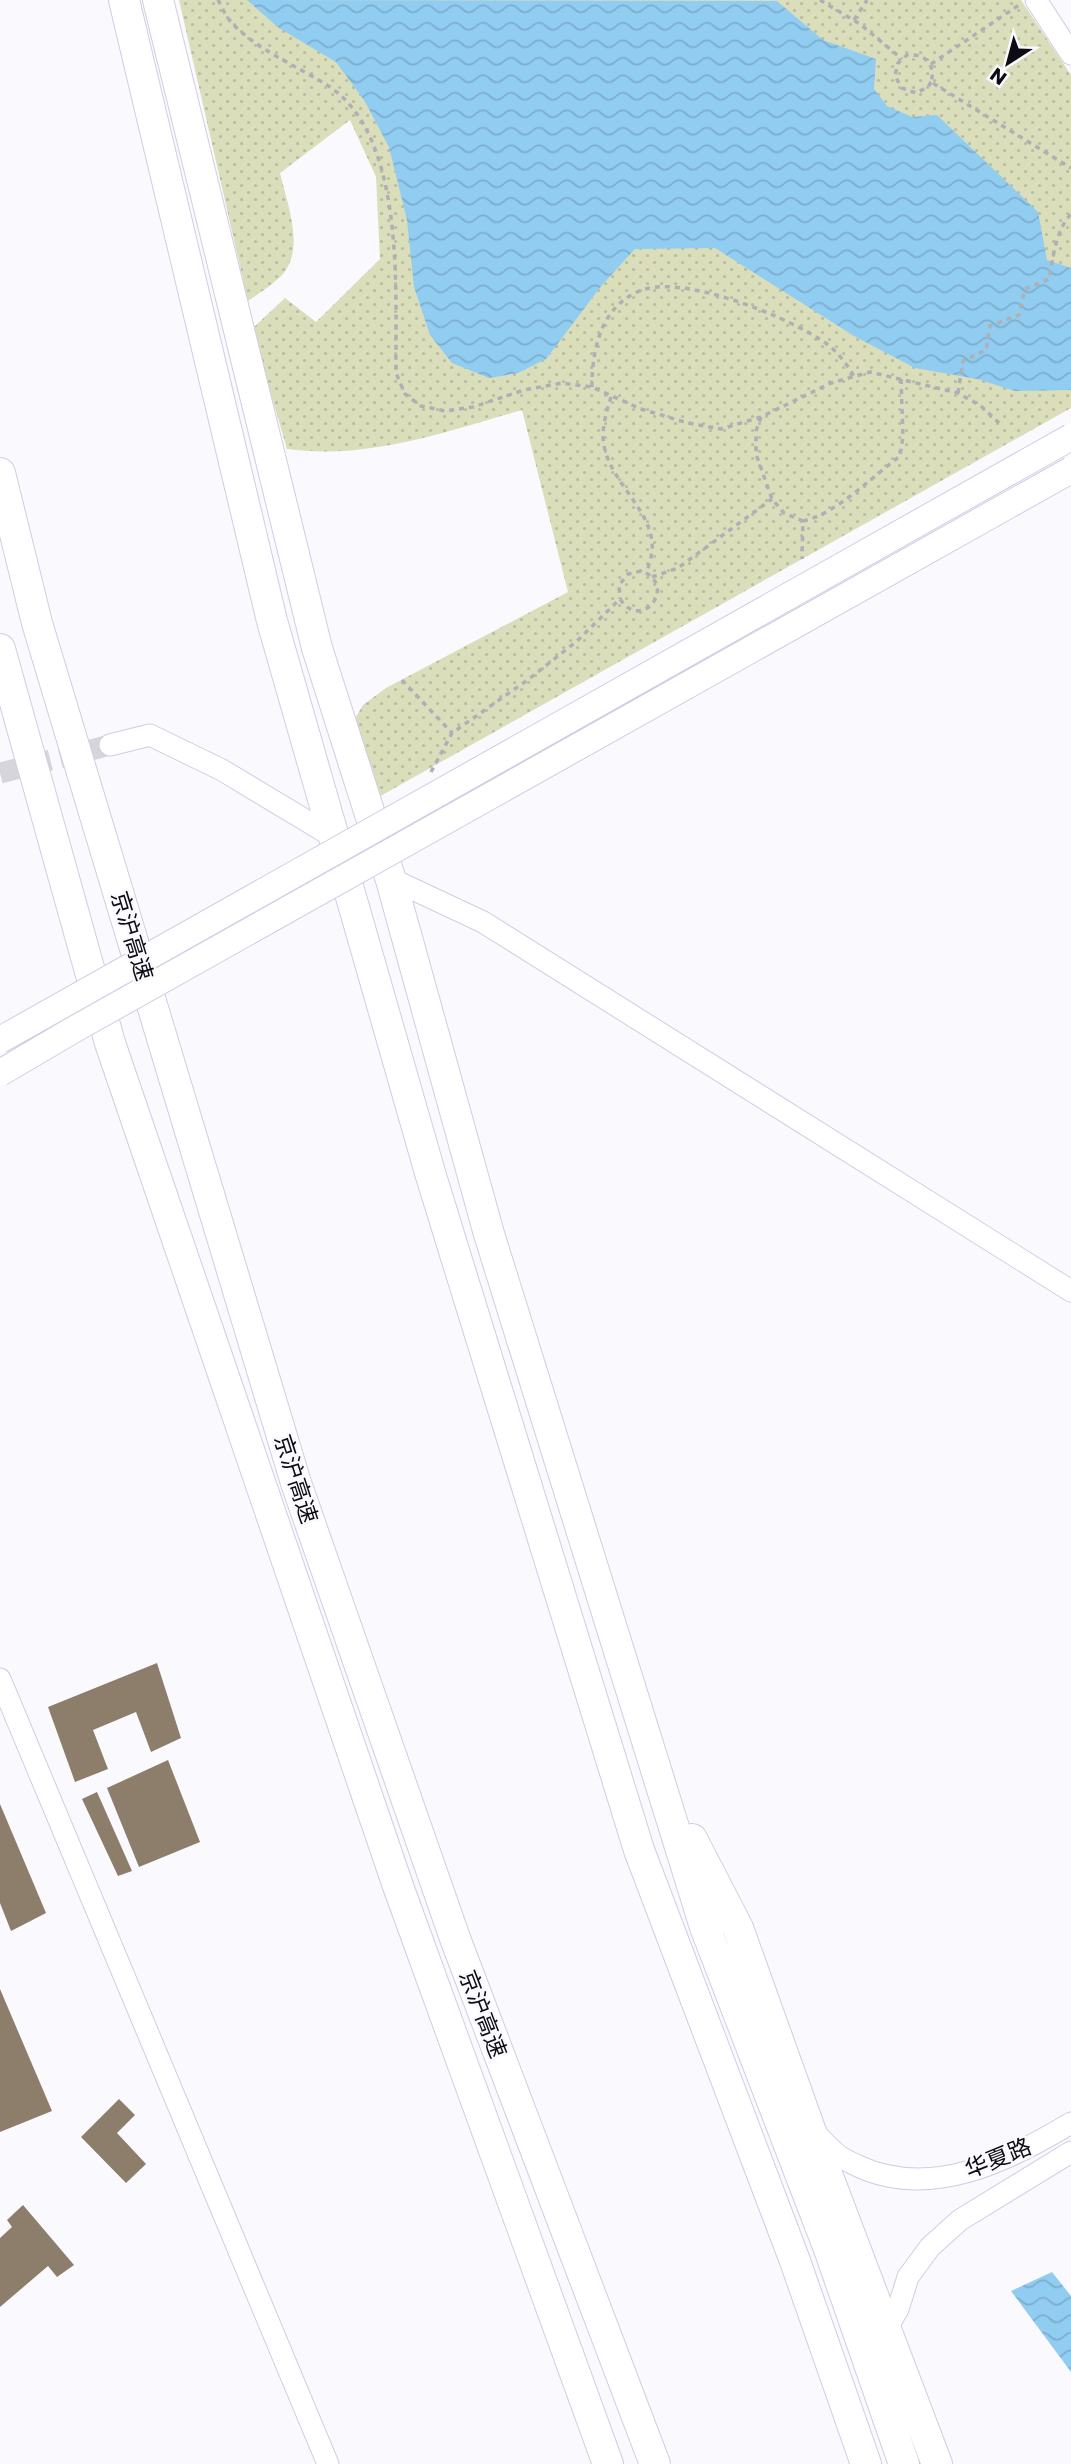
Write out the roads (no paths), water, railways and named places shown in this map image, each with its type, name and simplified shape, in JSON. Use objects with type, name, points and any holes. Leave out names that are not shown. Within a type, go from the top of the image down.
[{"type":"highway","points":[[124,0],[272,621],[431,1176],[639,1850],[795,2260],[866,2464]]},
{"type":"highway","points":[[158,0],[317,648],[391,880],[489,1234],[705,1927],[829,2249],[904,2464]]},
{"type":"highway","name":"京沪高速","points":[[0,473],[37,623],[296,1483],[456,1941],[655,2464]]},
{"type":"highway","name":"京沪高速","points":[[0,649],[110,1043],[398,1886],[608,2464]]},
{"type":"highway","points":[[656,1768],[738,1928],[810,2129],[937,2464]]},
{"type":"main road","points":[[0,1040],[1071,437]]},
{"type":"main road","points":[[0,1073],[1071,470]]},
{"type":"street","points":[[1036,0],[1071,54]]},
{"type":"street","points":[[110,745],[150,735],[222,770],[335,838],[391,880],[483,922],[1071,1291]]},
{"type":"street","points":[[0,1679],[328,2464]]},
{"type":"street","name":"华夏路","points":[[810,2129],[840,2157],[878,2175],[922,2180],[967,2173],[1039,2142],[1071,2123]]},
{"type":"street","name":"华夏路","points":[[887,2328],[898,2309],[908,2277],[930,2247],[960,2220],[1071,2152]]},
{"type":"water","points":[[247,0],[777,1],[823,40],[876,59],[874,89],[887,106],[912,117],[937,115],[1038,212],[1047,260],[1071,268],[1071,390],[1015,391],[977,379],[915,368],[854,336],[715,248],[635,249],[602,285],[546,359],[518,373],[489,378],[452,363],[430,335],[414,287],[407,220],[389,147],[364,100],[336,62],[279,28]]},
{"type":"water","points":[[1052,2272],[1071,2296],[1071,2372],[1011,2291]]},
{"type":"tunnel","points":[[0,773],[110,745]]}]
